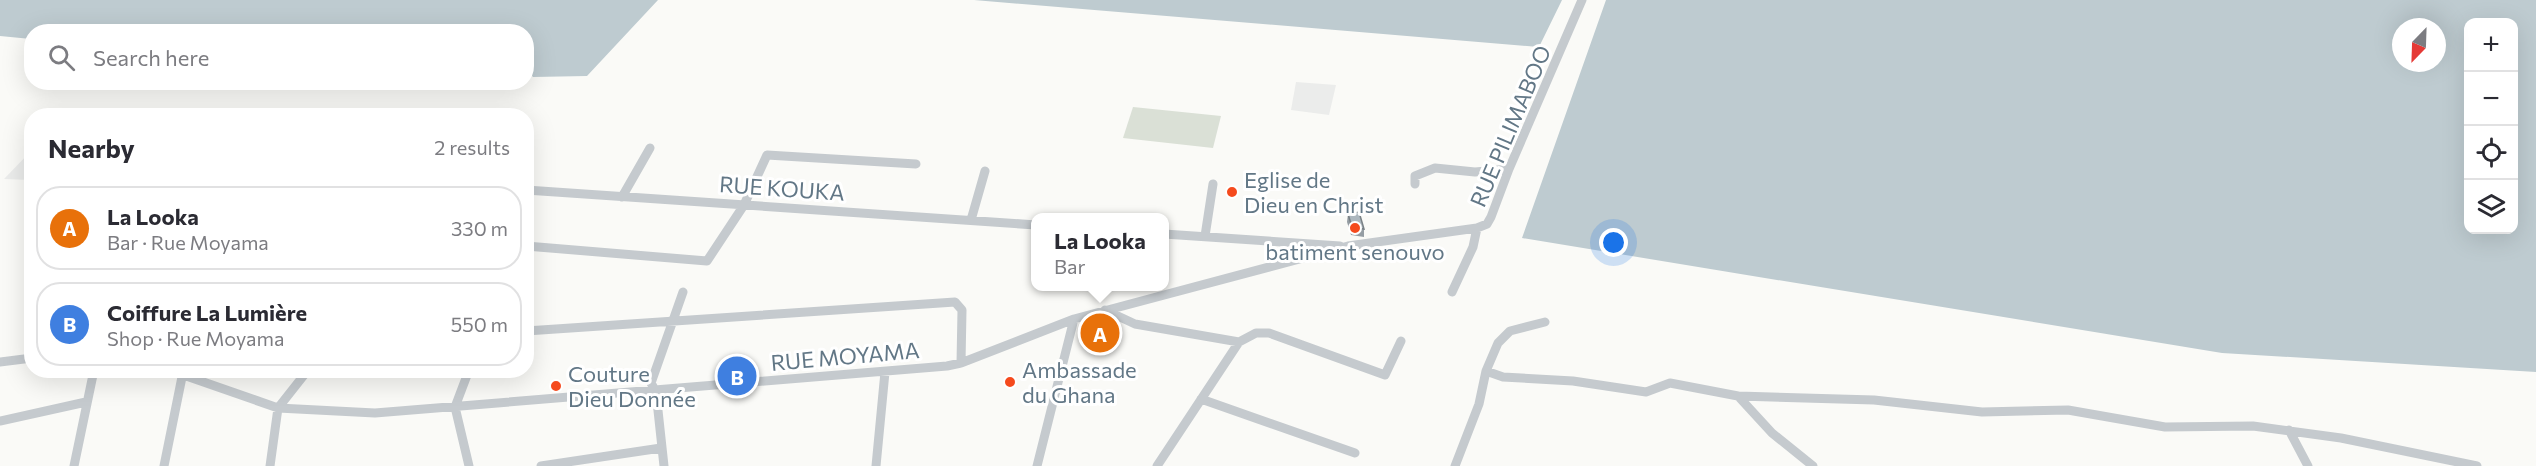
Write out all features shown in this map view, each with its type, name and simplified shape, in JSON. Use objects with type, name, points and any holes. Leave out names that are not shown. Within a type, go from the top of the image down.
[{"type":"street","name":"RUE PILIMABOO","points":[[1452,292],[1473,247],[1477,228],[1487,224],[1491,217],[1509,169],[1582,0]]},
{"type":"street","points":[[622,197],[650,148]]},
{"type":"street","points":[[534,247],[707,261],[744,205],[767,155],[916,164]]},
{"type":"street","points":[[1415,184],[1415,176],[1435,168],[1474,172],[1509,169]]},
{"type":"street","points":[[971,220],[985,171]]},
{"type":"street","points":[[1205,236],[1213,184]]},
{"type":"street","name":"RUE KOUKA","points":[[534,191],[1031,225]]},
{"type":"street","name":"RUE MOYAMA","points":[[187,378],[207,382],[278,408],[375,413],[885,372],[961,363],[1074,319],[1348,246],[1477,228]]},
{"type":"street","points":[[1169,234],[1348,246]]},
{"type":"street","points":[[664,466],[660,448],[656,392],[651,383],[683,292]]},
{"type":"street","points":[[534,330],[955,302],[962,310],[961,363]]},
{"type":"street","points":[[1106,310],[1135,324],[1239,342]]},
{"type":"street","points":[[1037,466],[1074,319]]},
{"type":"street","points":[[1455,466],[1479,404],[1486,371],[1498,343],[1510,331],[1545,322]]},
{"type":"street","points":[[1157,466],[1239,342],[1256,333],[1269,333],[1385,375],[1401,341]]},
{"type":"street","points":[[0,362],[24,359]]},
{"type":"street","points":[[1486,371],[1503,377],[1573,381],[1646,392],[1670,383],[1738,396],[1874,400],[1982,412],[2068,410],[2165,427],[2253,426],[2394,448],[2477,466]]},
{"type":"street","points":[[876,466],[885,372]]},
{"type":"street","points":[[74,466],[92,378]]},
{"type":"street","points":[[164,466],[182,378]]},
{"type":"street","points":[[270,466],[278,408],[302,378]]},
{"type":"street","points":[[466,378],[455,407],[469,466]]},
{"type":"street","points":[[1738,396],[1772,433],[1813,466]]},
{"type":"street","points":[[1201,399],[1356,453]]},
{"type":"street","points":[[0,421],[86,402]]},
{"type":"street","points":[[2289,430],[2308,466]]},
{"type":"street","points":[[541,466],[660,448]]},
{"type":"shaded area","points":[[0,0],[658,0],[587,76],[534,77],[534,24],[24,24],[24,38],[0,36]]},
{"type":"shaded area","points":[[974,0],[1562,0],[1539,47]]},
{"type":"shaded area","points":[[1606,0],[2536,0],[2536,372],[2222,353],[1522,238]]},
{"type":"shaded area","points":[[1296,82],[1336,85],[1329,115],[1291,110]]},
{"type":"shaded area","points":[[1133,107],[1221,116],[1213,148],[1123,138]]},
{"type":"shaded area","points":[[24,158],[24,180],[4,179]]},
{"type":"building","points":[[1359,212],[1364,229],[1352,227],[1348,214]]},
{"type":"place","name":"Eglise de Dieu en Christ","points":[[1232,192]]},
{"type":"place","name":"batiment senouvo","points":[[1355,228]]},
{"type":"place","name":"La Looka","points":[[1100,333]]},
{"type":"place","name":"Coiffure La Lumière","points":[[737,376]]},
{"type":"place","name":"Ambassade du Ghana","points":[[1010,382]]},
{"type":"place","name":"Couture Dieu Donnée","points":[[556,386]]}]
